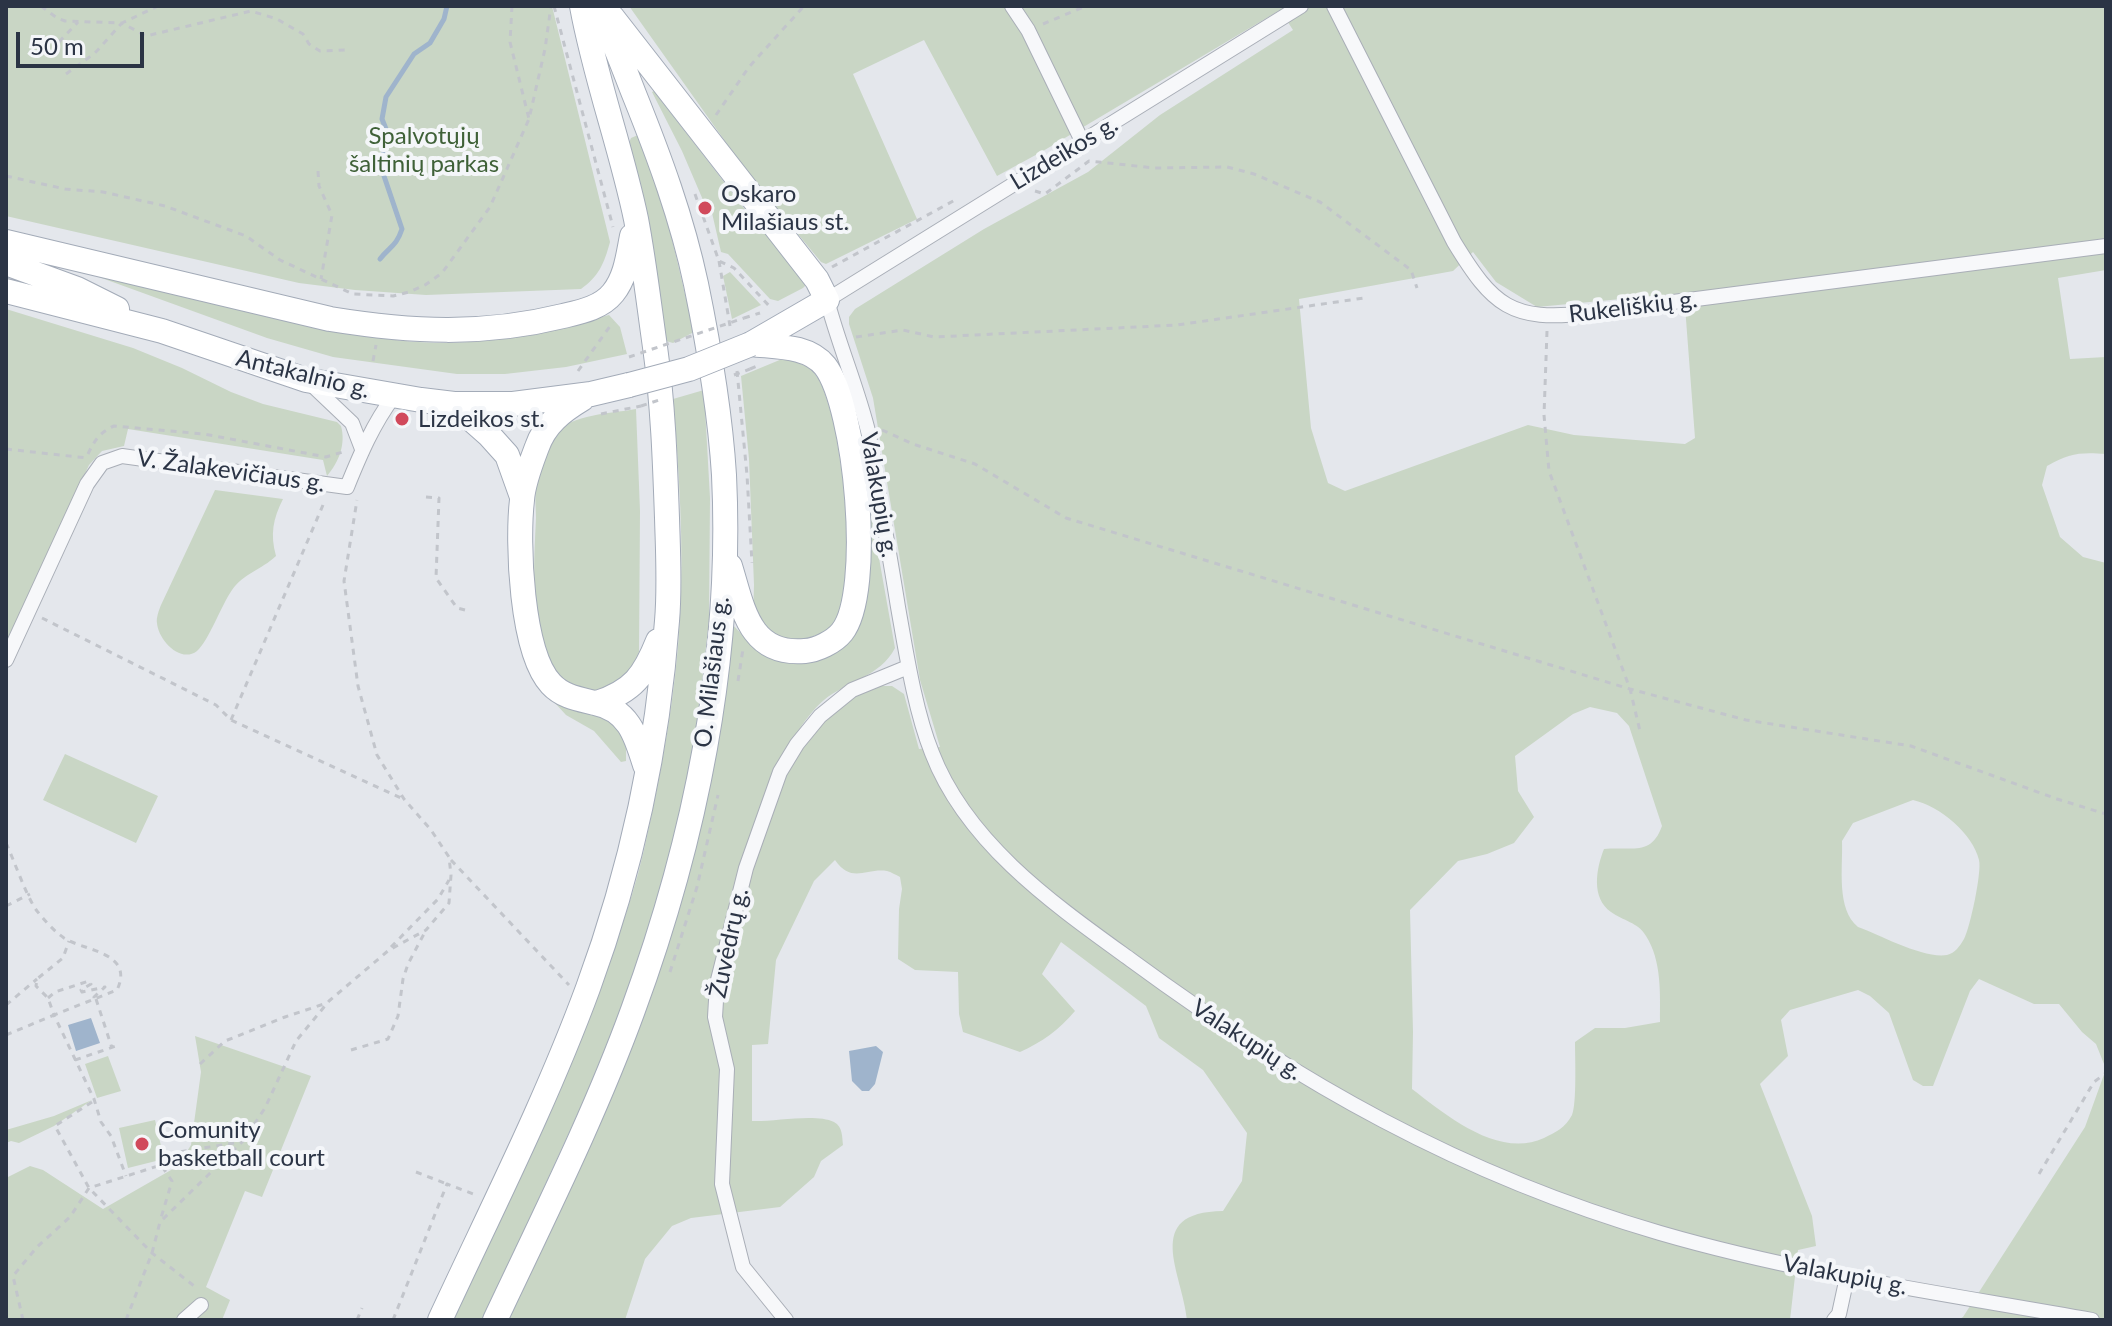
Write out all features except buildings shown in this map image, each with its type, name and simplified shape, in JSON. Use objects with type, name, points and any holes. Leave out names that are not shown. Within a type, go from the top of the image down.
[{"type":"main road","name":"O. Milašiaus g.","points":[[440,1320],[530,1126],[588,987],[619,893],[657,716],[668,617],[665,454],[656,350],[636,219],[582,6]]},
{"type":"main road","name":"O. Milašiaus g.","points":[[495,1320],[605,1081],[660,932],[693,807],[710,718],[720,631],[725,548],[723,474],[705,326],[675,203],[605,23],[594,6]]},
{"type":"main road","points":[[603,6],[817,280],[827,300]]},
{"type":"main road","points":[[6,242],[330,319],[389,328],[451,332],[542,321],[599,304],[611,296],[622,279],[636,219]]},
{"type":"main road","points":[[6,263],[77,289],[162,331]]},
{"type":"main road","name":"Antakalnio g.","points":[[6,291],[162,331],[306,380],[454,404],[513,404],[591,394],[689,369],[751,344],[827,300]]},
{"type":"main road","points":[[725,548],[747,621],[761,640],[784,650],[809,651],[841,633],[850,617],[858,590],[856,421],[825,367],[809,354],[792,348],[751,344]]},
{"type":"main road","points":[[591,394],[559,413],[546,430],[537,445],[522,497],[523,579],[532,646],[551,684],[581,701],[597,703],[618,712],[626,720],[635,733],[646,770]]},
{"type":"main road","points":[[454,404],[507,455],[522,497]]},
{"type":"main road","points":[[597,703],[628,689],[643,675],[668,617]]},
{"type":"street","points":[[1012,6],[1028,30],[1082,141]]},
{"type":"street","name":"Lizdeikos g.","points":[[827,300],[1301,6]]},
{"type":"street","name":"Rukeliškių g.","points":[[1334,6],[1454,242],[1476,278],[1488,291],[1519,310],[1536,316],[2106,246]]},
{"type":"street","name":"Valakupių g.","points":[[827,300],[861,401],[856,421],[877,483],[908,667],[932,753],[971,820],[996,849],[1058,905],[1234,1033],[1374,1117],[1414,1138],[1537,1191],[1661,1233],[1847,1277],[2092,1320]]},
{"type":"street","points":[[306,380],[352,423],[356,448]]},
{"type":"street","name":"V. Žalakevičiaus g.","points":[[6,660],[87,484],[94,471],[111,458],[122,456],[347,487],[356,448],[394,396]]},
{"type":"street","name":"Žuvėdrų g.","points":[[786,1320],[743,1267],[722,1184],[727,1069],[715,1017],[717,984],[746,868],[780,772],[797,744],[820,716],[852,690],[908,667]]},
{"type":"street","points":[[1839,1318],[1847,1277]]},
{"type":"street","points":[[184,1320],[200,1297]]},
{"type":"path","points":[[41,6],[57,18],[122,23],[146,36],[251,11],[277,19],[303,34],[309,44],[320,51],[346,50]]},
{"type":"path","points":[[66,74],[95,53],[122,23],[158,6]]},
{"type":"path","points":[[512,6],[510,42],[529,119]]},
{"type":"path","points":[[6,176],[165,206],[246,236],[280,260],[353,294],[393,296],[425,285],[442,273],[490,207],[529,119],[553,6]]},
{"type":"path","points":[[553,6],[616,239]]},
{"type":"path","points":[[714,117],[749,67],[804,6]]},
{"type":"path","points":[[1028,30],[1086,6]]},
{"type":"path","points":[[59,42],[78,22]]},
{"type":"path","points":[[1031,190],[1045,194],[1089,161],[1155,168],[1227,167],[1254,174],[1320,202],[1411,270],[1417,288]]},
{"type":"path","points":[[318,171],[319,186],[332,215],[321,280]]},
{"type":"path","points":[[823,272],[958,199]]},
{"type":"path","points":[[734,268],[772,309]]},
{"type":"path","points":[[835,329],[844,325],[849,339],[903,330],[934,337],[1177,325],[1364,298]]},
{"type":"path","points":[[1548,316],[1544,415],[1549,471],[1630,689],[1640,731]]},
{"type":"path","points":[[629,357],[744,318]]},
{"type":"path","points":[[578,371],[612,323]]},
{"type":"path","points":[[373,361],[377,342]]},
{"type":"path","points":[[856,421],[975,464],[1066,518],[1630,689],[1746,720],[1911,746],[2106,814]]},
{"type":"path","points":[[86,458],[95,439],[114,426],[204,434],[326,457],[356,448]]},
{"type":"path","points":[[6,449],[111,458]]},
{"type":"path","points":[[359,488],[344,581],[358,686],[377,755],[404,799],[449,857],[569,985]]},
{"type":"path","points":[[426,497],[439,498],[436,578],[457,608],[465,610]]},
{"type":"path","points":[[231,720],[323,505]]},
{"type":"path","points":[[28,611],[216,705],[231,720],[404,799]]},
{"type":"path","points":[[6,843],[35,908],[51,927],[69,941],[106,954],[120,970],[121,981],[117,990],[6,1035]]},
{"type":"path","points":[[351,1050],[388,1039],[398,1016],[408,964],[426,930],[449,903],[449,857]]},
{"type":"path","points":[[160,1222],[243,1141],[265,1108],[296,1041],[327,1003],[389,950],[438,899],[451,875]]},
{"type":"path","points":[[6,906],[30,894]]},
{"type":"path","points":[[389,950],[426,930]]},
{"type":"path","points":[[6,1005],[63,958],[69,941]]},
{"type":"path","points":[[37,979],[36,986],[48,998],[126,1176]]},
{"type":"path","points":[[48,998],[55,992],[89,981],[91,984],[82,992],[105,989],[95,995],[95,1000],[112,1048]]},
{"type":"path","points":[[200,1064],[225,1041],[327,1003]]},
{"type":"path","points":[[75,1060],[119,1045]]},
{"type":"path","points":[[2039,1174],[2094,1082],[2106,1073]]},
{"type":"path","points":[[94,1101],[55,1126],[89,1188],[200,1297]]},
{"type":"path","points":[[23,1320],[13,1276],[37,1247],[70,1217],[89,1188],[161,1165],[179,1152],[243,1141]]},
{"type":"path","points":[[126,1320],[152,1253],[172,1181],[161,1165]]},
{"type":"path","points":[[416,1172],[484,1198]]},
{"type":"path","points":[[393,1320],[447,1184]]},
{"type":"path","points":[[357,1320],[362,1308]]},
{"type":"green space","name":"Spalvotųjų šaltinių parkas","points":[[6,6],[552,6],[610,242],[603,263],[597,274],[581,289],[426,295],[355,290],[299,283],[6,216]]},
{"type":"green space","points":[[629,6],[2106,6],[2106,270],[2058,278],[2070,359],[2106,357],[2106,454],[2075,454],[2062,458],[2047,466],[2042,485],[2060,537],[2083,557],[2106,563],[2106,1069],[2096,1044],[2059,1004],[2034,1004],[1979,979],[1970,991],[1933,1086],[1923,1086],[1913,1080],[1889,1013],[1870,996],[1858,990],[1790,1010],[1781,1020],[1788,1056],[1760,1084],[1812,1216],[1816,1246],[1798,1250],[1790,1320],[1187,1320],[1175,1266],[1175,1234],[1182,1222],[1198,1214],[1223,1211],[1242,1181],[1247,1133],[1203,1070],[1159,1038],[1146,1006],[1061,942],[1042,974],[1075,1011],[1063,1024],[1043,1040],[1020,1052],[963,1032],[959,1014],[958,972],[915,970],[898,959],[900,877],[887,871],[853,873],[835,860],[814,881],[776,960],[768,1044],[752,1045],[752,1121],[826,1119],[839,1127],[843,1145],[821,1161],[814,1177],[780,1207],[691,1218],[672,1226],[645,1259],[625,1320],[505,1320],[619,1074],[731,623],[754,647],[845,643],[861,620],[869,586],[866,485],[895,648],[881,666],[833,694],[816,708],[772,771],[785,777],[805,739],[854,693],[880,686],[892,686],[904,694],[919,749],[940,747],[920,680],[873,398],[849,317],[855,309],[984,229],[1088,172],[1160,115],[1293,30],[1280,10],[997,176],[924,40],[853,74],[917,219],[826,264],[821,262],[749,175]],"holes":[[[1473,252],[1496,282],[1537,307],[1684,293],[1695,438],[1685,444],[1574,435],[1528,425],[1345,491],[1328,483],[1311,428],[1299,299],[1453,271]],[[1590,707],[1617,713],[1629,726],[1662,826],[1646,846],[1604,849],[1597,883],[1600,899],[1605,906],[1639,928],[1651,946],[1659,978],[1660,1022],[1625,1028],[1595,1028],[1575,1042],[1575,1101],[1572,1115],[1560,1129],[1544,1138],[1527,1143],[1509,1143],[1474,1131],[1440,1111],[1412,1089],[1410,910],[1458,861],[1514,843],[1534,817],[1518,791],[1515,756],[1573,714]],[[1913,800],[1934,808],[1963,831],[1976,850],[1979,866],[1969,924],[1964,939],[1955,951],[1937,955],[1915,950],[1858,927],[1851,919],[1842,887],[1842,841],[1853,823]]]},
{"type":"green space","points":[[654,91],[744,208],[811,280],[803,288],[778,301],[770,299],[728,254],[721,252],[712,213],[706,207]]},
{"type":"green space","points":[[638,135],[667,218],[694,332],[673,343],[666,341],[643,197],[629,143],[631,138]]},
{"type":"green space","points":[[74,268],[300,323],[398,340],[448,343],[489,340],[550,330],[609,315],[620,327],[627,354],[566,367],[505,374],[457,374],[333,357],[267,338]]},
{"type":"green space","points":[[730,272],[761,305],[732,319],[723,276]]},
{"type":"green space","points":[[6,309],[133,348],[263,404],[337,422],[341,426],[343,439],[338,459],[327,476],[323,460],[128,429],[124,446],[102,451],[89,465],[6,646]]},
{"type":"green space","points":[[782,359],[805,366],[808,363],[822,385],[834,422],[850,559],[838,621],[825,632],[799,641],[774,635],[753,618],[749,459],[741,376]]},
{"type":"green space","points":[[704,390],[710,498],[709,620],[687,787],[653,923],[612,1039],[483,1320],[453,1320],[568,1064],[617,940],[638,873],[662,763],[678,646],[681,535],[673,399]]},
{"type":"green space","points":[[636,409],[640,511],[639,652],[631,670],[613,690],[579,689],[558,677],[540,636],[534,575],[537,480],[549,445],[562,428],[581,418]]},
{"type":"green space","points":[[215,490],[283,499],[274,527],[276,556],[237,584],[201,646],[197,651],[184,654],[171,648],[161,636],[157,616]]},
{"type":"green space","points":[[544,691],[610,716],[626,743],[626,761],[621,762],[594,731],[566,715]]},
{"type":"green space","points":[[65,754],[158,796],[136,843],[43,800]]},
{"type":"green space","points":[[195,1036],[311,1076],[262,1197],[245,1191],[206,1287],[230,1300],[222,1320],[6,1320],[6,1178],[30,1166],[43,1170],[103,1209],[178,1166],[191,1145],[201,1072]]},
{"type":"green space","points":[[108,1056],[121,1091],[97,1098],[85,1064]]},
{"type":"green space","points":[[2106,1069],[2106,1320],[1958,1320],[1963,1317],[2085,1127]]},
{"type":"green space","points":[[92,1100],[54,1126],[19,1143],[6,1143],[6,1130],[54,1116]]},
{"type":"green space","name":"Comunity basketball court","points":[[155,1120],[164,1159],[128,1168],[119,1128]]},
{"type":"water","points":[[91,1018],[100,1043],[76,1051],[68,1025]]},
{"type":"water","points":[[876,1046],[883,1052],[875,1084],[869,1091],[862,1091],[852,1081],[849,1051]]},
{"type":"waterway","points":[[380,259],[395,243],[402,229],[384,176],[382,159],[388,134],[382,119],[386,97],[414,54],[430,43],[444,19],[447,6]]},
{"type":"place","name":"Oskaro Milašiaus st.","points":[[705,208]]},
{"type":"place","name":"Lizdeikos st.","points":[[402,419]]},
{"type":"place","name":"Comunity basketball court","points":[[142,1144]]}]
